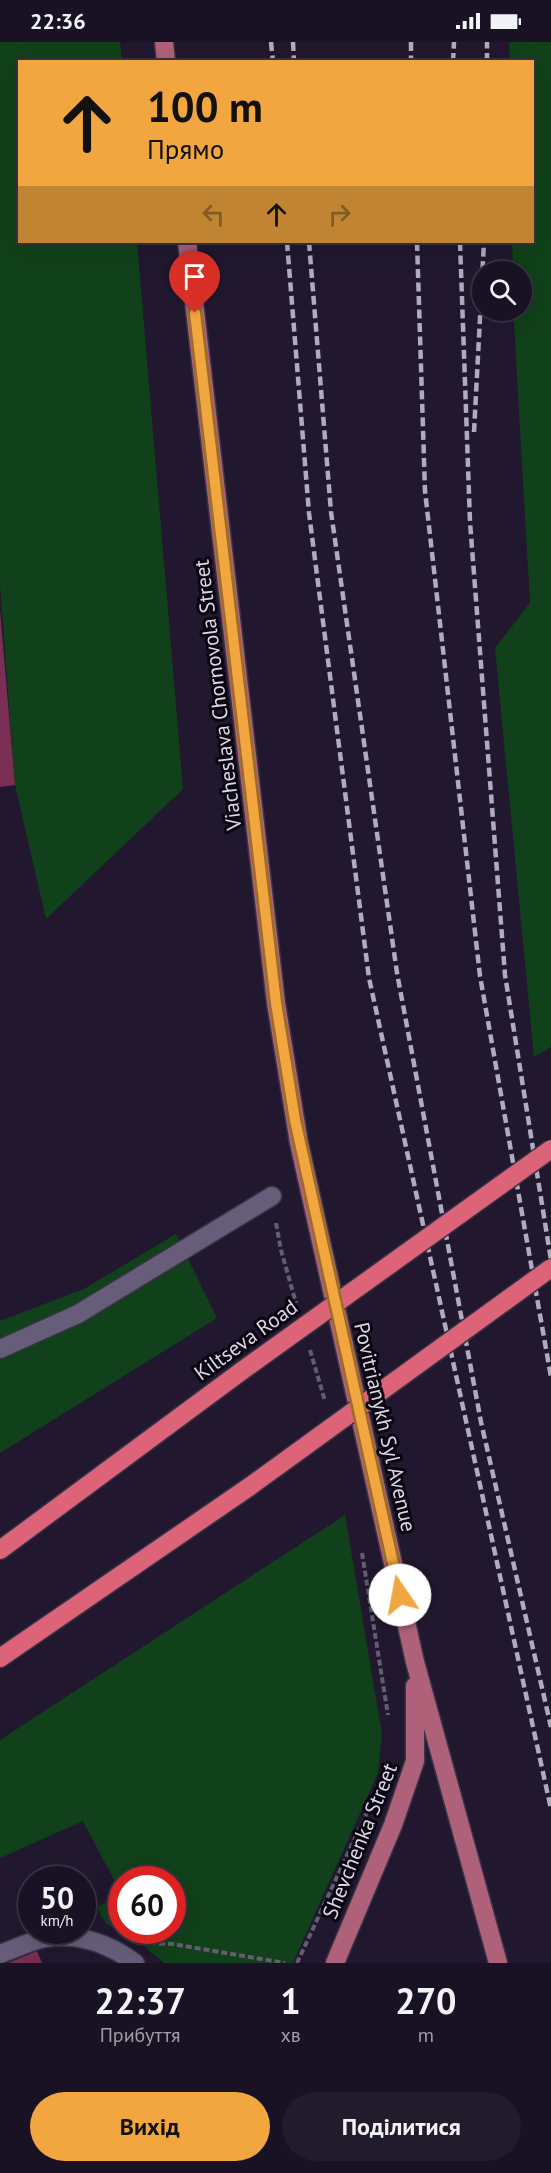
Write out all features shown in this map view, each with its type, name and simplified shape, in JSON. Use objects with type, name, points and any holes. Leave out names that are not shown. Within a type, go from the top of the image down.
[{"type":"highway","name":"Kiltseva Road","points":[[0,1550],[243,1370],[551,1149]]},
{"type":"highway","points":[[0,1659],[249,1487],[551,1268]]},
{"type":"main road","points":[[164,42],[166,60]]},
{"type":"main road","name":"Viacheslava Chornovola Street","points":[[187,243],[276,1003],[299,1143]]},
{"type":"main road","name":"Povitrianykh Syl Avenue","points":[[299,1143],[415,1662],[498,1963]]},
{"type":"main road","name":"Shevchenka Street","points":[[336,1963],[397,1814],[416,1761],[415,1662]]},
{"type":"lane","points":[[0,1349],[78,1314],[272,1196]]},
{"type":"lane","points":[[0,1954],[45,1938],[86,1938],[122,1953],[135,1963]]},
{"type":"path","points":[[272,1196],[281,1250],[297,1305]]},
{"type":"path","points":[[307,1338],[327,1405]]},
{"type":"path","points":[[362,1550],[389,1722]]},
{"type":"path","points":[[297,1963],[373,1800]]},
{"type":"path","points":[[173,1944],[285,1963]]},
{"type":"green space","points":[[0,42],[120,42],[122,60],[18,60],[18,243],[137,243],[183,789],[46,919],[15,785],[0,586]]},
{"type":"green space","points":[[509,42],[551,42],[551,1047],[534,1057],[495,648],[530,603],[514,321],[532,321],[532,261],[513,261],[512,243],[534,243],[534,60],[510,60]]},
{"type":"green space","points":[[176,1234],[217,1318],[0,1453],[0,1321],[84,1289]]},
{"type":"green space","points":[[345,1515],[382,1734],[378,1773],[293,1963],[164,1963],[141,1944],[186,1944],[186,1866],[108,1866],[108,1868],[83,1821],[0,1858],[0,1740]]},
{"type":"green space","points":[[108,1902],[108,1925],[106,1924],[97,1907]]},
{"type":"building","points":[[0,609],[15,785],[0,787]]},
{"type":"building","points":[[37,1951],[42,1963],[8,1963]]},
{"type":"railway","points":[[271,42],[273,60]]},
{"type":"railway","points":[[293,42],[294,60]]},
{"type":"railway","points":[[411,42],[411,60]]},
{"type":"railway","points":[[453,60],[454,42]]},
{"type":"railway","points":[[487,42],[487,60]]},
{"type":"railway","points":[[287,243],[309,513],[369,978],[551,1809]]},
{"type":"railway","points":[[309,243],[331,512],[397,973],[481,1422],[551,1727]]},
{"type":"railway","points":[[417,243],[425,491],[480,976],[551,1377]]},
{"type":"railway","points":[[460,243],[470,522],[505,975],[551,1260]]},
{"type":"railway","points":[[474,432],[484,243]]},
{"type":"route","points":[[195,313],[276,1003],[299,1143],[400,1595]]}]
